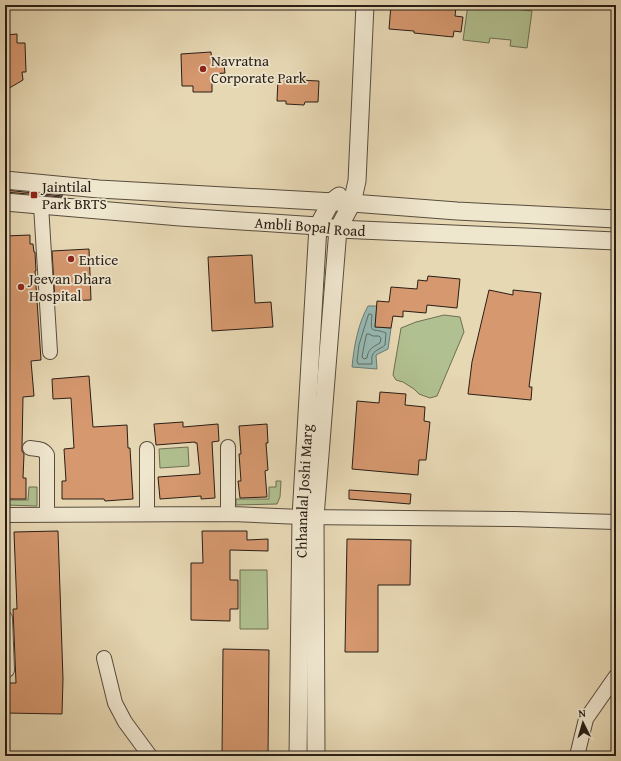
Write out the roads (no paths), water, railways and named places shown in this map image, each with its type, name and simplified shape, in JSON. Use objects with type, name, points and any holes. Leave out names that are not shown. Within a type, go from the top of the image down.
[{"type":"street","points":[[338,229],[352,203],[357,181],[365,5]]},
{"type":"street","name":"Ambli Bopal Road","points":[[5,180],[99,189],[352,203],[457,211],[616,219]]},
{"type":"street","points":[[318,226],[331,202],[357,181]]},
{"type":"street","name":"Ambli Bopal Road","points":[[5,202],[180,217],[318,226],[338,229],[616,241]]},
{"type":"street","points":[[41,205],[50,352]]},
{"type":"street","name":"Chhanalal Joshi Marg","points":[[298,756],[318,226]]},
{"type":"street","name":"Chhanalal Joshi Marg","points":[[316,756],[308,517],[338,229]]},
{"type":"street","points":[[30,448],[45,451],[47,515]]},
{"type":"street","points":[[228,448],[228,514]]},
{"type":"street","points":[[147,449],[147,514]]},
{"type":"street","points":[[5,514],[228,514],[308,517],[515,519],[616,522]]},
{"type":"street","points":[[5,618],[7,670]]},
{"type":"street","points":[[104,658],[115,703],[125,722],[150,756]]},
{"type":"street","points":[[578,756],[586,719],[616,676]]},
{"type":"water","points":[[368,306],[377,306],[375,327],[391,328],[388,349],[376,355],[377,369],[352,367],[357,335]]},
{"type":"place","name":"Navratna Corporate Park","points":[[203,69]]},
{"type":"place","name":"Jaintilal Park BRTS","points":[[34,195]]},
{"type":"place","name":"Entice","points":[[71,259]]},
{"type":"place","name":"Jeevan Dhara Hospital","points":[[21,287]]}]
